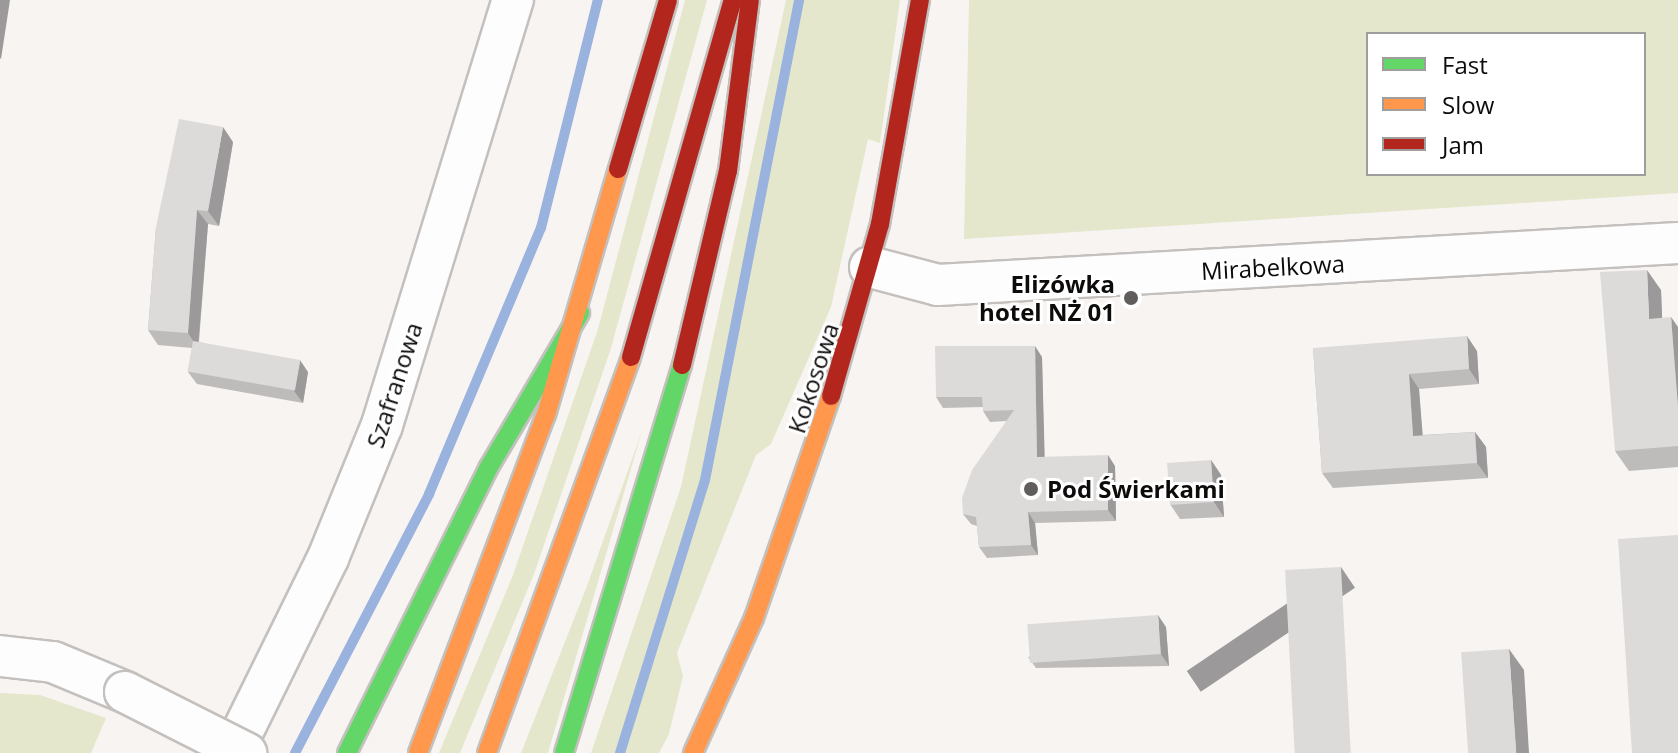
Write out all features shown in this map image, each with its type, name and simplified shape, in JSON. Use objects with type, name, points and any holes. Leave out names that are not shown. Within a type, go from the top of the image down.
[{"type":"main road","points":[[418,753],[580,313],[668,0]]},
{"type":"main road","points":[[487,753],[630,359],[733,0]]},
{"type":"main road","points":[[564,753],[672,405],[728,171],[750,0]]},
{"type":"main road","name":"Kokosowa","points":[[693,753],[788,530],[870,267],[920,0]]},
{"type":"main road","points":[[347,753],[440,559],[580,313]]},
{"type":"street","name":"Szafranowa","points":[[232,753],[328,558],[382,425],[513,0]]},
{"type":"street","name":"Mirabelkowa","points":[[870,267],[938,285],[1678,243]]},
{"type":"street","points":[[0,656],[53,662],[125,692],[246,753]]},
{"type":"green space","points":[[685,0],[707,0],[611,348],[534,574],[460,753],[439,753],[513,575],[598,329]]},
{"type":"green space","points":[[786,0],[900,0],[880,143],[868,139],[831,307],[771,444],[756,455],[677,653],[683,676],[669,734],[659,753],[591,753],[681,487]]},
{"type":"green space","points":[[969,0],[1678,0],[1678,193],[964,239]]},
{"type":"green space","points":[[642,431],[548,753],[521,753],[587,586]]},
{"type":"green space","points":[[0,693],[40,695],[106,718],[91,753],[0,753]]},
{"type":"building","points":[[179,119],[223,127],[208,211],[197,210],[188,333],[148,330],[156,227]]},
{"type":"building","points":[[1647,270],[1649,319],[1671,317],[1678,446],[1615,451],[1600,272]]},
{"type":"building","points":[[1467,336],[1469,369],[1409,374],[1413,436],[1475,432],[1477,463],[1322,473],[1313,348]]},
{"type":"building","points":[[193,341],[300,360],[295,390],[188,372]]},
{"type":"building","points":[[935,346],[1035,346],[1037,457],[1108,455],[1108,510],[1028,512],[1031,545],[979,547],[976,517],[963,514],[962,498],[972,470],[1014,410],[983,411],[982,397],[936,397]]},
{"type":"building","points":[[1211,460],[1214,502],[1170,505],[1167,463]]},
{"type":"building","points":[[1678,535],[1678,753],[1632,753],[1618,539]]},
{"type":"building","points":[[1341,567],[1351,753],[1295,753],[1285,570]]},
{"type":"building","points":[[1158,615],[1161,654],[1030,663],[1027,624]]},
{"type":"building","points":[[1509,649],[1516,753],[1468,753],[1461,652]]},
{"type":"waterway","points":[[295,753],[429,494],[541,228],[598,0]]},
{"type":"waterway","points":[[620,753],[705,480],[799,0]]},
{"type":"traffic: fast","points":[[347,753],[489,467],[580,313]]},
{"type":"traffic: fast","points":[[564,753],[682,365]]},
{"type":"traffic: slow","points":[[418,753],[546,415],[618,169]]},
{"type":"traffic: slow","points":[[487,753],[631,357]]},
{"type":"traffic: slow","points":[[693,753],[754,618],[831,396]]},
{"type":"traffic: jam","points":[[618,169],[668,0]]},
{"type":"traffic: jam","points":[[631,357],[733,0]]},
{"type":"traffic: jam","points":[[682,365],[728,171],[750,0]]},
{"type":"traffic: jam","points":[[831,396],[880,224],[920,0]]},
{"type":"place","name":"Elizówka hotel NŻ 01","points":[[1131,298]]},
{"type":"place","name":"Pod Świerkami","points":[[1031,489]]}]
